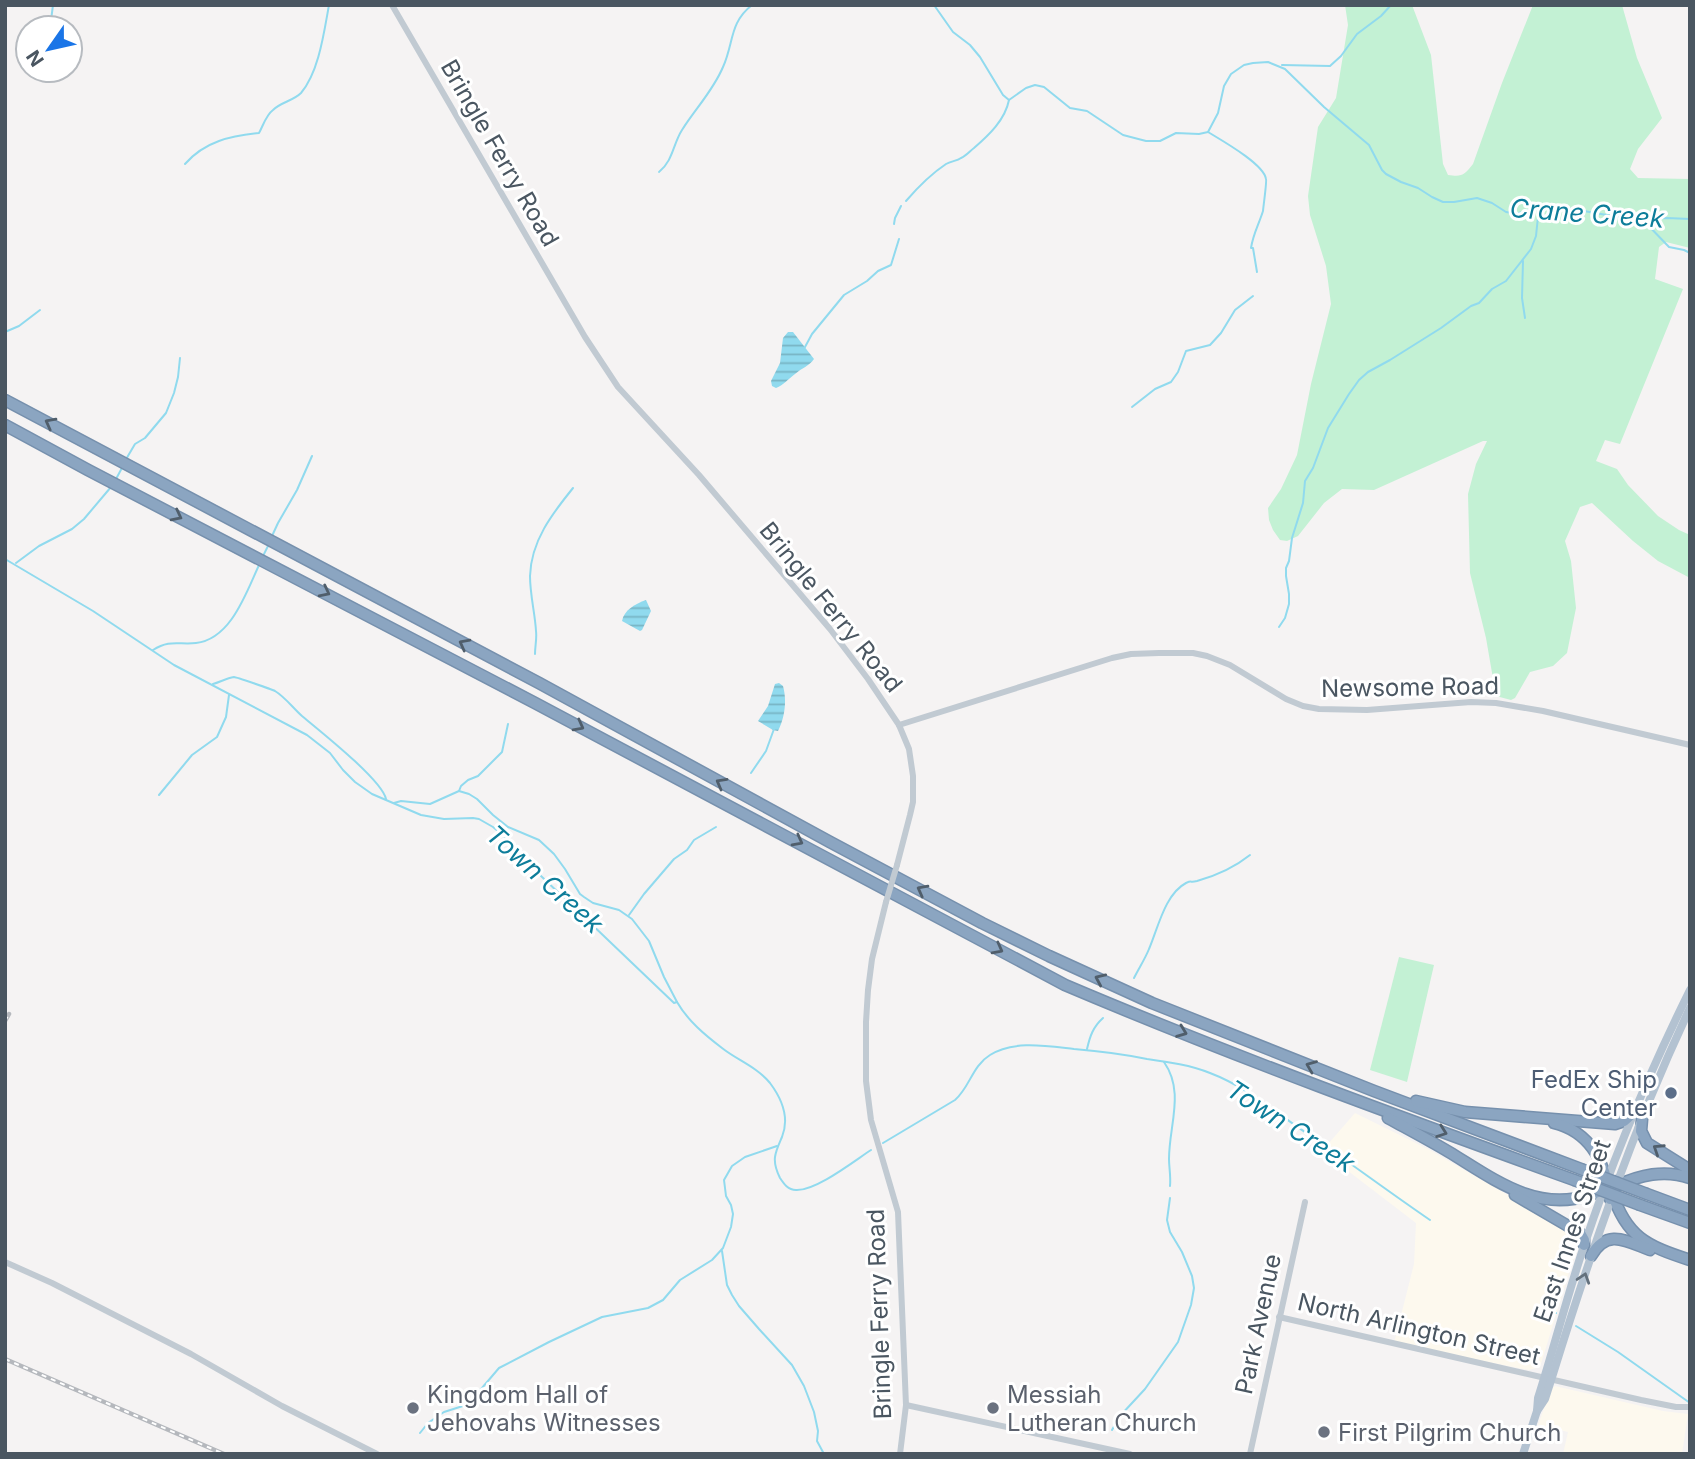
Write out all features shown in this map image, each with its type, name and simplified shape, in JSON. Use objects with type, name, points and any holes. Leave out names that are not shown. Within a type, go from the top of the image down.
[{"type":"highway","points":[[5,400],[982,923],[1049,956],[1152,1003],[1374,1091],[1690,1210]]},
{"type":"highway","points":[[5,425],[527,698],[1065,985],[1355,1100],[1690,1223]]},
{"type":"highway","points":[[1374,1091],[1456,1110],[1502,1115],[1615,1124],[1638,1115],[1646,1142],[1690,1170]]},
{"type":"highway","points":[[1355,1100],[1415,1132],[1543,1213],[1580,1233],[1584,1245]]},
{"type":"highway","points":[[1502,1115],[1555,1123],[1578,1133],[1596,1151],[1622,1219],[1636,1236],[1690,1261]]},
{"type":"highway","points":[[1477,1170],[1522,1193],[1557,1201],[1575,1199],[1652,1174],[1677,1174],[1690,1178]]},
{"type":"highway","points":[[1591,1256],[1600,1243],[1614,1238],[1690,1261]]},
{"type":"main road","name":"East Innes Street","points":[[1548,1379],[1584,1245],[1690,990]]},
{"type":"main road","name":"East Innes Street","points":[[1638,1115],[1690,1008]]},
{"type":"main road","name":"East Innes Street","points":[[1523,1454],[1537,1411],[1537,1401],[1548,1379],[1591,1256],[1609,1188]]},
{"type":"street","name":"Bringle Ferry Road","points":[[392,5],[585,337],[618,387],[699,475],[830,629],[899,725],[909,749],[913,798],[872,959],[866,1022],[866,1081],[871,1120],[898,1212],[906,1405],[900,1454]]},
{"type":"street","name":"Newsome Road","points":[[899,725],[1112,658],[1145,653],[1193,653],[1221,661],[1286,699],[1312,708],[1367,710],[1471,702],[1496,703],[1543,711],[1690,745]]},
{"type":"street","name":"Park Avenue","points":[[1250,1454],[1305,1202]]},
{"type":"street","points":[[5,1262],[191,1354],[282,1406],[377,1454]]},
{"type":"street","name":"North Arlington Street","points":[[1279,1317],[1548,1379],[1676,1407],[1690,1407]]},
{"type":"street","points":[[906,1405],[1130,1454]]},
{"type":"shaded area","points":[[1355,1113],[1428,1149],[1580,1239],[1540,1367],[1529,1370],[1394,1343],[1414,1264],[1416,1223],[1322,1151]]},
{"type":"shaded area","points":[[1555,1386],[1663,1411],[1688,1414],[1682,1454],[1563,1454],[1568,1432],[1538,1425],[1551,1389]]},
{"type":"green space","points":[[1345,5],[1412,5],[1431,55],[1443,164],[1448,175],[1457,176],[1465,173],[1473,164],[1533,5],[1622,5],[1637,58],[1662,118],[1638,149],[1630,169],[1638,178],[1690,179],[1690,248],[1666,242],[1659,247],[1655,279],[1683,289],[1620,444],[1605,440],[1596,461],[1617,469],[1628,485],[1658,516],[1690,535],[1690,578],[1658,561],[1592,503],[1580,507],[1565,541],[1571,561],[1576,608],[1567,653],[1553,666],[1530,672],[1515,698],[1511,700],[1496,696],[1486,638],[1470,573],[1468,494],[1476,464],[1487,441],[1374,490],[1342,489],[1324,503],[1298,536],[1287,541],[1280,540],[1269,520],[1268,508],[1281,489],[1297,455],[1331,304],[1326,266],[1310,215],[1308,196],[1318,127],[1336,98],[1348,25]]},
{"type":"green space","points":[[1399,957],[1434,965],[1407,1082],[1370,1070]]},
{"type":"water","points":[[788,332],[793,332],[814,359],[776,388],[771,381],[780,363],[783,338]]},
{"type":"water","points":[[646,600],[651,611],[642,630],[622,621],[631,608]]},
{"type":"water","points":[[775,684],[783,686],[785,697],[784,714],[778,731],[758,721],[768,706]]},
{"type":"waterway","points":[[52,14],[53,5]]},
{"type":"waterway","points":[[185,164],[201,150],[219,141],[259,133],[271,112],[301,93],[316,63],[329,5]]},
{"type":"waterway","points":[[659,172],[670,158],[682,130],[719,76],[739,19],[752,5]]},
{"type":"waterway","name":"Crane Creek","points":[[934,5],[953,32],[980,57],[1003,95],[1009,100],[1026,88],[1035,85],[1044,87],[1070,108],[1087,111],[1123,135],[1146,141],[1160,141],[1176,133],[1208,132],[1218,113],[1224,86],[1231,74],[1244,65],[1268,62],[1285,69],[1369,145],[1386,174],[1443,202],[1477,198],[1512,213],[1547,206],[1635,220],[1690,219]]},
{"type":"waterway","points":[[1282,65],[1330,66],[1357,34],[1391,5]]},
{"type":"waterway","points":[[906,201],[935,172],[965,156],[985,138],[1000,121],[1009,100]]},
{"type":"waterway","points":[[1208,132],[1258,166],[1266,179],[1263,211],[1251,248],[1257,272]]},
{"type":"waterway","points":[[894,224],[901,206]]},
{"type":"waterway","points":[[1279,627],[1289,604],[1286,568],[1303,503],[1305,481],[1313,468],[1328,428],[1349,394],[1368,372],[1479,303],[1492,289],[1506,281],[1531,249],[1536,236],[1539,207]]},
{"type":"waterway","points":[[1644,221],[1669,247],[1690,253]]},
{"type":"waterway","points":[[805,347],[812,334],[844,295],[891,265],[899,239]]},
{"type":"waterway","points":[[1523,261],[1522,298],[1525,318]]},
{"type":"waterway","points":[[1132,407],[1155,389],[1171,382],[1186,351],[1210,345],[1235,310],[1253,296]]},
{"type":"waterway","points":[[5,332],[19,326],[40,310]]},
{"type":"waterway","points":[[125,461],[135,444],[145,438],[166,413],[174,393],[180,358]]},
{"type":"waterway","points":[[272,536],[312,456]]},
{"type":"waterway","points":[[116,479],[123,466]]},
{"type":"waterway","points":[[16,563],[39,546],[72,529],[111,487]]},
{"type":"waterway","points":[[535,654],[531,563],[544,529],[573,488]]},
{"type":"waterway","points":[[262,558],[269,544]]},
{"type":"waterway","name":"Town Creek","points":[[5,559],[93,611],[174,665],[307,735],[330,753],[355,782],[372,794],[421,815],[444,819],[473,818],[493,827],[674,1003],[677,1002],[703,1033],[759,1072],[770,1083],[778,1095],[785,1115],[784,1130],[775,1154],[775,1166],[788,1188],[796,1190],[814,1186],[871,1150]]},
{"type":"waterway","points":[[153,650],[170,643],[209,640],[219,633],[237,612],[260,563]]},
{"type":"waterway","points":[[213,684],[234,677],[275,691],[362,768],[374,780],[386,799]]},
{"type":"waterway","points":[[159,795],[192,755],[217,737],[226,717],[229,695]]},
{"type":"waterway","points":[[394,803],[401,801],[430,804],[459,791],[461,786],[478,776],[502,752],[508,724]]},
{"type":"waterway","points":[[751,773],[766,751],[774,729]]},
{"type":"waterway","points":[[459,791],[477,799],[508,827],[539,840],[554,854],[584,897],[593,903],[619,910],[632,919],[649,941],[677,1002]]},
{"type":"waterway","points":[[629,915],[674,859],[687,850],[694,840],[716,827]]},
{"type":"waterway","points":[[1134,978],[1167,903],[1179,888],[1188,882],[1225,871],[1250,855]]},
{"type":"waterway","points":[[1087,1049],[1092,1032],[1103,1018]]},
{"type":"waterway","name":"Town Creek","points":[[883,1143],[955,1100],[979,1065],[999,1050],[1030,1045],[1120,1054],[1195,1068],[1236,1085],[1430,1220]]},
{"type":"waterway","points":[[1164,1062],[1174,1085],[1175,1097],[1169,1159],[1170,1186]]},
{"type":"waterway","points":[[420,1433],[428,1423],[444,1412],[466,1405],[499,1368],[602,1317],[648,1308],[663,1300],[680,1280],[712,1260],[723,1248],[733,1214],[726,1196],[724,1180],[732,1166],[745,1157],[777,1146]]},
{"type":"waterway","points":[[1112,1430],[1178,1342],[1191,1305],[1194,1288],[1192,1276],[1170,1232],[1167,1220],[1170,1198]]},
{"type":"waterway","points":[[722,1251],[727,1285],[732,1295],[792,1365],[804,1386],[814,1412],[817,1441],[824,1454]]},
{"type":"waterway","name":"Town Creek","points":[[1545,1304],[1556,1313]]},
{"type":"waterway","name":"Town Creek","points":[[1576,1326],[1690,1403]]},
{"type":"railway","points":[[5,1021],[9,1014]]},
{"type":"railway","points":[[5,1359],[224,1454]]},
{"type":"place","name":"FedEx Ship Center","points":[[1671,1093]]},
{"type":"place","name":"Kingdom Hall of Jehovahs Witnesses","points":[[413,1408]]},
{"type":"place","name":"Messiah Lutheran Church","points":[[993,1408]]},
{"type":"place","name":"First Pilgrim Church","points":[[1324,1432]]}]
